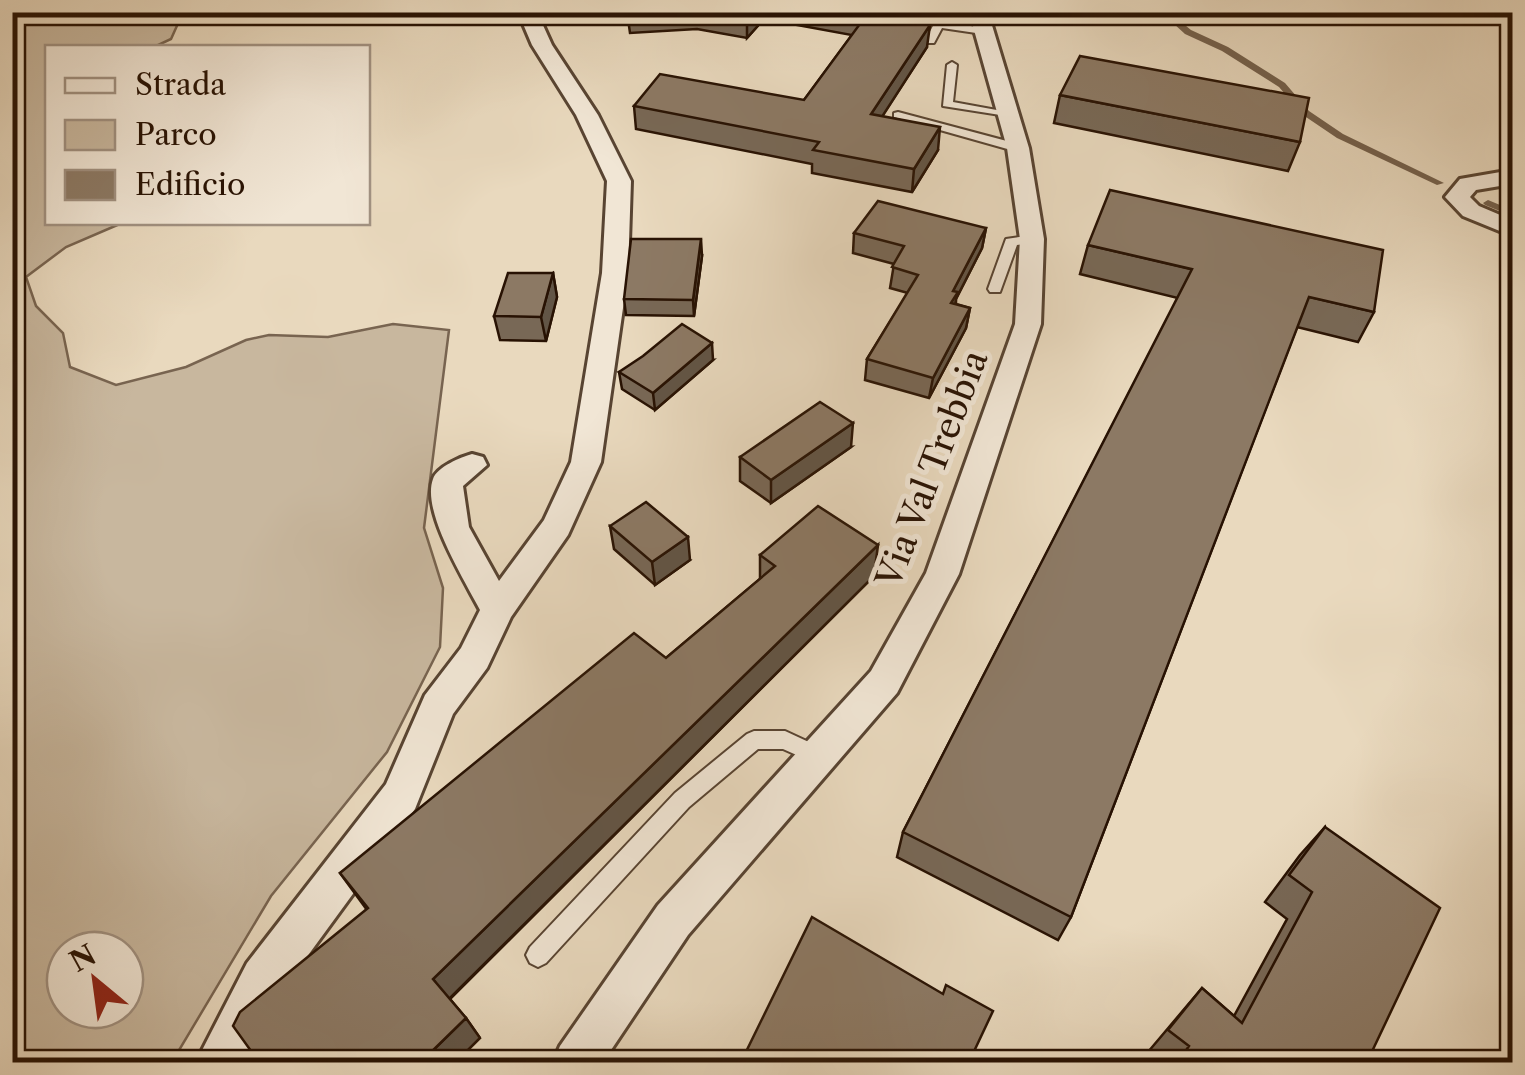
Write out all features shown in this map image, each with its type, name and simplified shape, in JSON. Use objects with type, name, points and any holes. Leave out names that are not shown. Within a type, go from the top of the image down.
[{"type":"street","points":[[219,1062],[263,979],[401,796],[438,706],[474,658],[497,610],[557,526],[586,462],[615,273],[619,181],[587,115],[542,45],[527,12]]},
{"type":"street","name":"Via Val Trebbia","points":[[576,1062],[673,920],[884,682],[942,574],[1028,324],[1032,239],[1018,148],[980,22]]},
{"type":"street","points":[[1512,177],[1468,184],[1458,197],[1471,211],[1512,229]]},
{"type":"street","points":[[472,465],[447,480],[453,527],[497,610]]},
{"type":"lane","name":"Via Val Trebbia","points":[[930,41],[939,24],[980,22]]},
{"type":"lane","points":[[952,65],[947,104],[1009,115]]},
{"type":"lane","points":[[898,116],[1018,148]]},
{"type":"lane","points":[[995,288],[1011,242],[1032,239]]},
{"type":"lane","points":[[538,955],[682,800],[754,740],[786,740],[820,757]]},
{"type":"green space","points":[[177,12],[180,19],[171,39],[158,45],[45,45],[45,225],[117,225],[66,247],[26,277],[36,306],[63,333],[70,367],[116,385],[186,367],[246,340],[269,335],[328,337],[393,324],[449,330],[424,528],[443,588],[440,647],[387,752],[271,896],[172,1062],[13,1062],[13,13]]},
{"type":"building","points":[[847,12],[902,12],[895,20],[930,25],[871,114],[940,127],[914,169],[813,150],[819,142],[634,106],[660,74],[804,100],[865,17],[887,19]]},
{"type":"building","points":[[1080,56],[1309,98],[1300,142],[1060,95]]},
{"type":"building","points":[[1110,190],[1383,250],[1374,312],[1309,297],[1071,917],[903,832],[1192,269],[1088,245]]},
{"type":"building","points":[[878,201],[986,228],[953,291],[958,292],[951,303],[970,308],[933,378],[867,359],[918,275],[892,267],[904,246],[854,233]]},
{"type":"building","points":[[631,239],[701,239],[693,300],[624,299]]},
{"type":"building","points":[[508,273],[553,273],[541,317],[494,316]]},
{"type":"building","points":[[682,324],[712,343],[653,393],[619,372],[643,356]]},
{"type":"building","points":[[820,402],[853,423],[771,480],[740,457]]},
{"type":"building","points":[[646,502],[688,537],[652,562],[610,526]]},
{"type":"building","points":[[818,506],[878,545],[433,979],[466,1018],[421,1062],[259,1062],[233,1026],[240,1012],[368,908],[340,873],[634,633],[666,658],[775,566],[760,555]]},
{"type":"building","points":[[1325,827],[1440,908],[1367,1062],[1178,1062],[1189,1046],[1168,1030],[1202,988],[1242,1023],[1312,892],[1289,875]]},
{"type":"building","points":[[812,917],[943,994],[946,985],[993,1011],[969,1062],[741,1062]]},
{"type":"waterway","points":[[1164,12],[1188,32],[1225,49],[1282,85],[1306,113],[1340,136],[1440,183]]},
{"type":"waterway","points":[[1488,203],[1512,213]]}]
